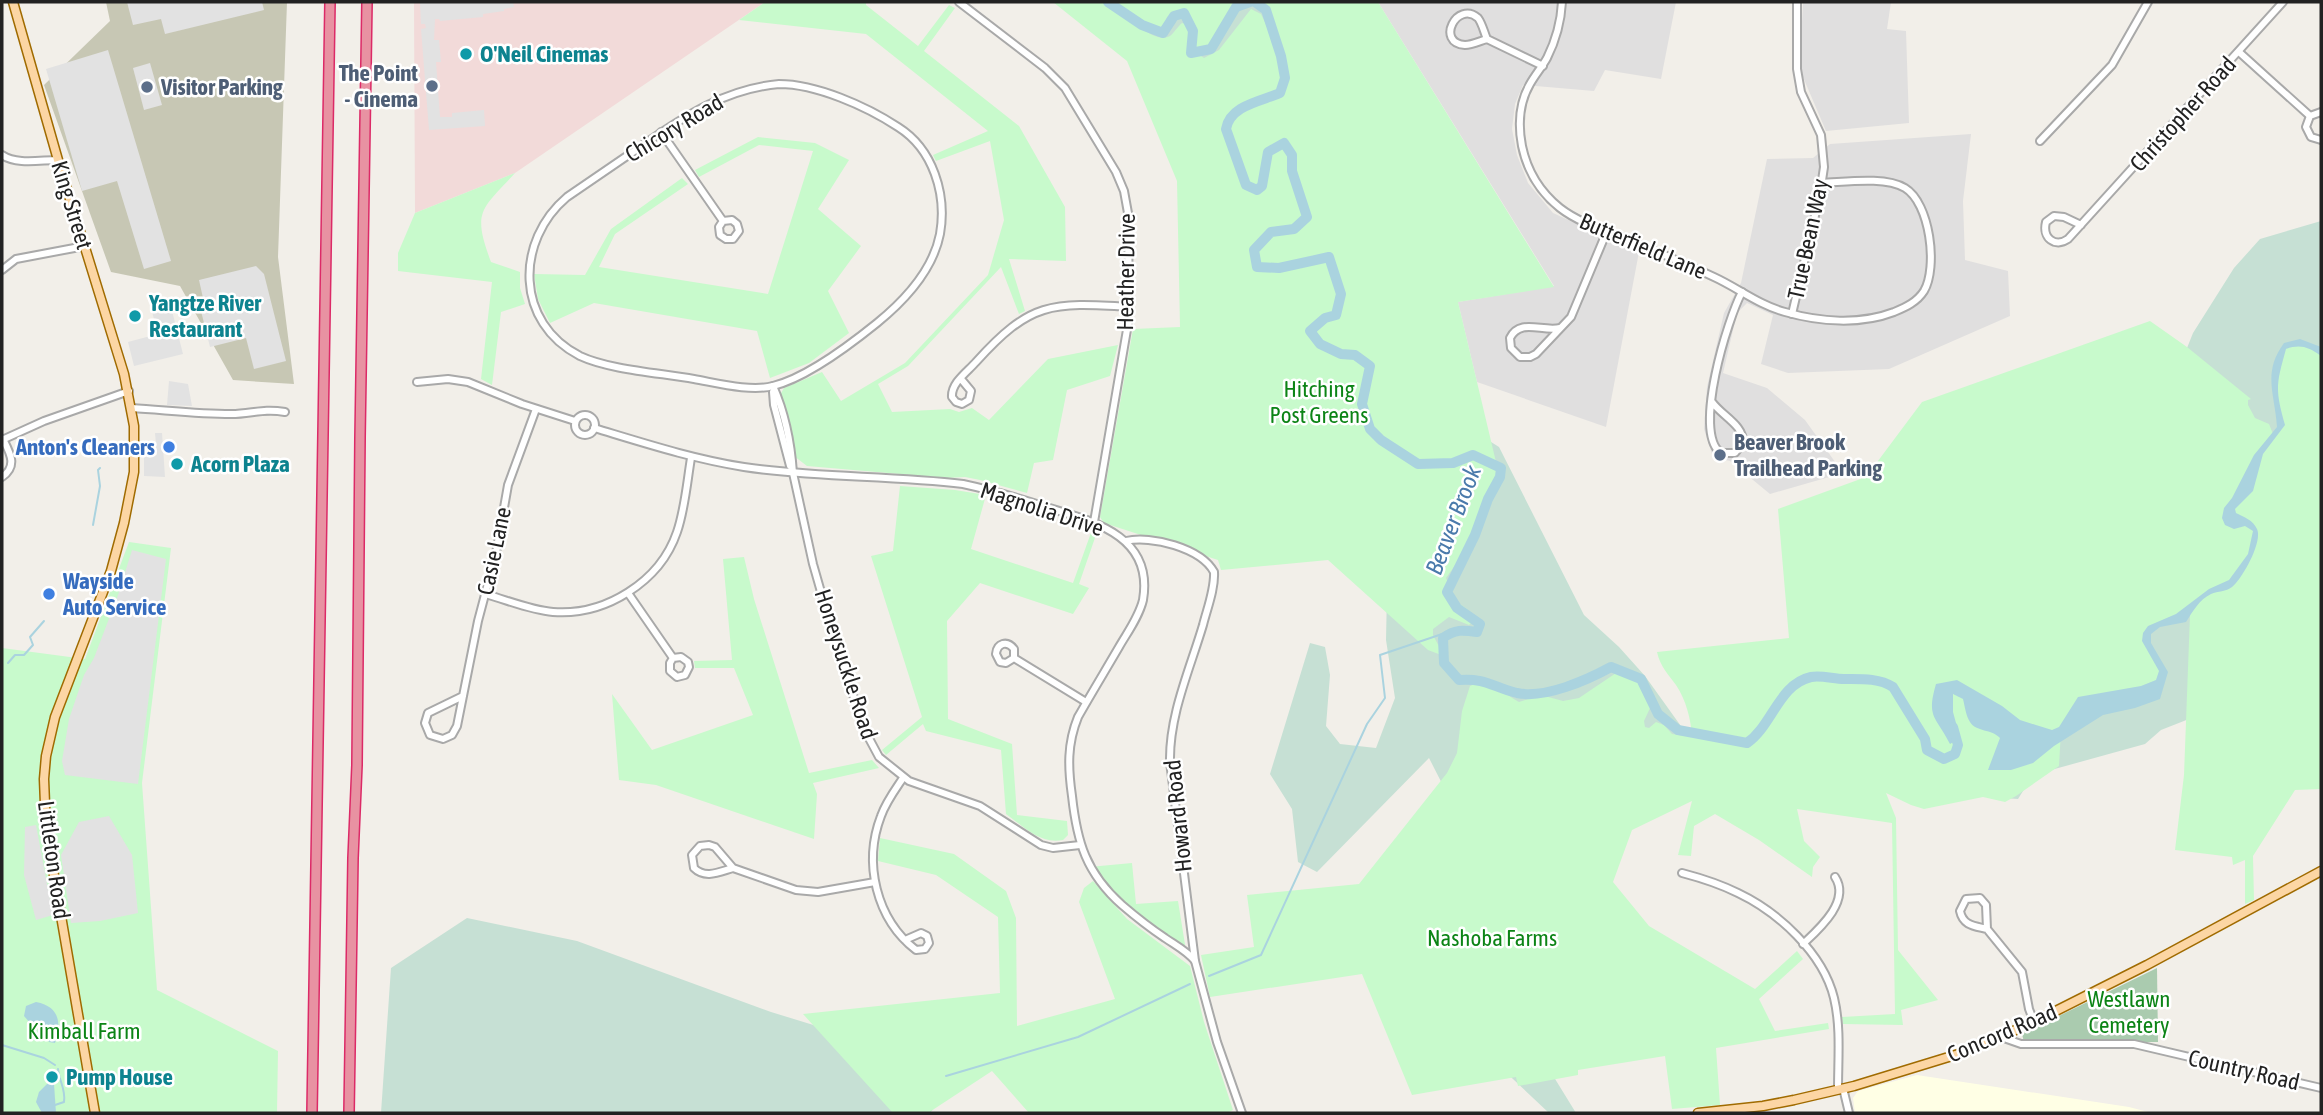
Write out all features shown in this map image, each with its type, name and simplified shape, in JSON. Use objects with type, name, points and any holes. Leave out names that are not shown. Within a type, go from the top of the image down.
[{"type":"highway","points":[[323,2],[328,112]]},
{"type":"highway","points":[[312,1113],[330,2]]},
{"type":"highway","points":[[349,1113],[352,872],[357,752],[367,2]]},
{"type":"main road","name":"King Street","points":[[13,2],[132,408]]},
{"type":"main road","name":"Littleton Road","points":[[96,1113],[46,829],[44,779],[55,717],[111,572],[126,515],[134,472],[135,435],[132,408]]},
{"type":"main road","name":"Concord Road","points":[[1698,1113],[1763,1106],[1841,1089],[1965,1052],[2034,1022],[2147,965],[2321,871]]},
{"type":"street","name":"Heather Drive","points":[[959,2],[1045,68],[1060,83],[1073,99],[1116,172],[1127,201],[1129,307],[1126,340],[1094,522]]},
{"type":"street","name":"Butterfield Lane","points":[[1562,2],[1555,37],[1543,66],[1522,103],[1520,125],[1526,159],[1536,181],[1551,200],[1572,216],[1692,267],[1772,307],[1792,314]]},
{"type":"street","name":"True Bean Way","points":[[1792,314],[1822,183],[1823,151],[1821,135],[1801,92],[1797,69],[1797,2]]},
{"type":"street","points":[[2040,141],[2112,65],[2148,2]]},
{"type":"street","name":"Christopher Road","points":[[2081,225],[2064,216],[2054,216],[2046,222],[2045,233],[2051,241],[2062,243],[2068,239],[2081,225],[2239,52],[2283,2]]},
{"type":"street","points":[[1487,39],[1468,45],[1458,43],[1451,35],[1452,19],[1461,13],[1471,13],[1479,20],[1487,39],[1543,66]]},
{"type":"street","points":[[2239,52],[2310,116]]},
{"type":"street","name":"Chicory Road","points":[[767,85],[801,86],[829,94],[892,123],[919,146],[932,167],[940,195],[941,226],[934,255],[917,282],[884,317],[862,335],[817,366],[773,386],[734,386],[580,356],[550,332],[537,311],[530,286],[529,261],[536,236],[548,215],[567,197],[661,132],[696,109],[729,94],[767,85]]},
{"type":"street","points":[[2321,112],[2310,116],[2306,124],[2307,132],[2313,138],[2321,140]]},
{"type":"street","points":[[661,132],[723,221]]},
{"type":"street","points":[[2,155],[20,161],[58,160]]},
{"type":"street","points":[[1792,314],[1840,321],[1886,315],[1915,301],[1924,290],[1929,277],[1924,214],[1919,201],[1909,191],[1897,184],[1883,181],[1822,183]]},
{"type":"street","points":[[1560,328],[1518,328],[1510,338],[1511,348],[1517,356],[1530,357],[1560,328],[1574,312],[1607,231]]},
{"type":"street","points":[[2,270],[16,259],[85,246]]},
{"type":"street","points":[[1712,402],[1721,414],[1743,433],[1743,443],[1735,453],[1721,453],[1713,444],[1710,425],[1712,402],[1725,332],[1742,292]]},
{"type":"street","points":[[961,379],[1005,331],[1030,315],[1069,305],[1129,307]]},
{"type":"street","name":"Magnolia Drive","points":[[417,382],[448,379],[468,382],[575,421]]},
{"type":"street","points":[[773,386],[774,405],[785,454],[793,473]]},
{"type":"street","points":[[2,477],[10,470],[12,461],[2,440],[44,421],[129,391]]},
{"type":"street","points":[[132,408],[227,414],[268,409],[285,412]]},
{"type":"street","name":"Casie Lane","points":[[463,696],[428,713],[425,727],[430,735],[443,739],[452,735],[457,726],[511,475],[536,409]]},
{"type":"street","name":"Magnolia Drive","points":[[581,415],[589,415],[594,422],[594,428],[591,433],[582,435],[576,429],[575,421],[581,415]]},
{"type":"street","name":"Magnolia Drive","points":[[594,428],[691,458],[746,468],[963,484],[987,489],[1094,522],[1126,541],[1136,555],[1142,571],[1143,599],[1132,625],[1086,702],[1072,731],[1068,756],[1075,826],[1080,845],[1096,873],[1121,904],[1195,961]]},
{"type":"street","points":[[485,594],[540,610],[566,612],[605,604],[628,593],[657,567],[671,545],[680,521],[691,458]]},
{"type":"street","name":"Honeysuckle Road","points":[[793,473],[821,593],[864,729],[879,757],[902,778],[980,806],[1041,845],[1053,848],[1080,845]]},
{"type":"street","name":"Howard Road","points":[[1126,541],[1149,539],[1181,549],[1206,561],[1214,572],[1206,615],[1176,715],[1170,747],[1171,769],[1195,961],[1214,1034],[1242,1113]]},
{"type":"street","points":[[628,593],[673,658]]},
{"type":"street","points":[[1014,658],[1086,702]]},
{"type":"street","points":[[902,778],[882,812],[875,835],[873,858],[875,881],[887,917],[905,940]]},
{"type":"street","points":[[733,868],[702,874],[694,868],[692,855],[700,846],[712,846],[733,868],[786,888],[805,892],[875,881]]},
{"type":"street","points":[[1682,873],[1737,892],[1755,902],[1803,944],[1825,973],[1833,994],[1841,1089],[1849,1113]]},
{"type":"street","points":[[1803,944],[1818,931],[1835,908],[1840,887],[1835,877]]},
{"type":"street","points":[[1987,929],[1970,925],[1963,920],[1960,911],[1966,900],[1980,898],[1986,905],[1987,929],[2022,972],[2034,1022]]},
{"type":"street","name":"Country Road","points":[[2001,1037],[2021,1044],[2134,1044],[2321,1088]]},
{"type":"shaded area","points":[[106,2],[287,2],[278,257],[294,384],[233,380],[180,286],[111,272],[44,85],[110,21]]},
{"type":"shaded area","points":[[127,2],[262,2],[264,10],[165,34],[161,19],[133,25]]},
{"type":"shaded area","points":[[414,2],[765,2],[515,173],[415,213]]},
{"type":"shaded area","name":"The Point - Cinema","points":[[420,2],[513,2],[514,7],[483,14],[483,17],[440,21],[435,19],[434,40],[439,40],[441,62],[436,62],[440,117],[484,110],[485,126],[429,130],[421,29],[426,28],[425,24],[421,24]]},
{"type":"shaded area","points":[[1378,2],[1676,2],[1661,79],[1605,70],[1594,91],[1523,85],[1515,104],[1512,129],[1517,155],[1528,183],[1553,213],[1639,252],[1606,427],[1477,382],[1458,302],[1554,286]]},
{"type":"shaded area","points":[[1803,2],[1891,2],[1887,29],[1906,31],[1909,123],[1826,131],[1803,77],[1800,62]]},
{"type":"shaded area","points":[[108,50],[171,261],[144,269],[117,181],[82,191],[46,69]]},
{"type":"shaded area","name":"Visitor Parking","points":[[150,63],[162,105],[144,110],[133,68]]},
{"type":"shaded area","points":[[1971,134],[1963,201],[1965,260],[2008,271],[2010,316],[1889,369],[1788,373],[1761,364],[1773,315],[1747,303],[1737,313],[1723,373],[1767,388],[1805,420],[1843,473],[1770,494],[1730,461],[1713,457],[1704,429],[1707,387],[1724,313],[1741,283],[1767,159],[1813,158],[1830,144]]},
{"type":"shaded area","points":[[256,266],[264,274],[286,361],[254,369],[246,338],[210,347],[198,299],[203,298],[199,280]]},
{"type":"shaded area","points":[[170,303],[183,354],[134,366],[128,342],[158,334],[151,308]]},
{"type":"shaded area","points":[[169,381],[188,384],[192,406],[167,405]]},
{"type":"shaded area","points":[[155,433],[162,433],[165,477],[144,476],[144,457],[157,455]]},
{"type":"shaded area","points":[[132,550],[166,559],[138,784],[65,775],[62,761],[69,719],[84,675],[94,658],[118,595]]},
{"type":"shaded area","points":[[109,816],[132,855],[138,913],[100,921],[71,923],[61,855],[79,822]]},
{"type":"shaded area","points":[[36,825],[53,915],[36,920],[24,875],[25,827]]},
{"type":"shaded area","points":[[1917,1075],[2129,1107],[2152,1113],[1855,1113],[1853,1098],[1858,1091]]},
{"type":"green space","points":[[765,2],[866,2],[866,5],[918,46],[949,5],[955,8],[924,51],[1019,126],[1065,207],[1066,261],[1009,259],[1025,311],[1019,314],[1001,267],[908,366],[878,384],[892,412],[950,409],[959,412],[972,408],[989,420],[1048,359],[1118,345],[1110,376],[1067,390],[1053,460],[1034,463],[1027,493],[965,477],[946,478],[807,466],[794,456],[780,395],[784,388],[822,372],[841,401],[905,363],[988,275],[1004,220],[990,141],[936,161],[933,155],[988,131],[866,34],[739,20]]},
{"type":"green space","name":"Hitching Post Greens","points":[[1053,2],[1242,2],[1234,5],[1216,40],[1201,56],[1204,58],[1219,50],[1251,9],[1261,14],[1272,37],[1264,15],[1257,7],[1247,2],[1378,2],[1554,287],[1458,302],[1496,462],[1504,472],[1479,519],[1474,539],[1446,578],[1457,602],[1475,619],[1469,625],[1449,617],[1433,629],[1433,635],[1444,656],[1428,650],[1328,560],[1221,570],[1218,560],[1104,523],[1100,517],[1133,329],[1180,327],[1177,181],[1127,61]],"holes":[[[1176,12],[1187,16],[1190,33],[1186,24],[1182,23],[1170,36],[1164,38],[1145,31],[1126,13],[1156,31],[1165,24],[1167,17]]]},
{"type":"green space","name":"Nashoba Farms","points":[[1077,2],[1312,2],[1314,32],[1448,415],[1499,447],[1584,615],[1619,647],[1645,676],[1683,729],[1707,731],[1899,653],[2181,363],[2193,333],[2234,268],[2260,239],[2321,221],[2321,722],[2283,682],[2161,730],[2145,744],[2033,775],[2018,799],[1975,796],[1664,740],[1544,1061],[1576,1113],[1549,1113],[1496,1063],[1454,807],[1429,758],[1317,872],[1298,862],[1292,809],[1270,774],[1310,643],[1325,647],[1330,675],[1326,726],[1340,744],[1376,748],[1395,698],[1386,640],[1387,592],[1224,153]]},
{"type":"green space","points":[[758,137],[815,143],[849,160],[818,209],[861,246],[828,291],[849,333],[809,363],[770,378],[757,331],[594,303],[550,323],[538,299],[534,274],[585,275],[611,229],[682,178],[688,184],[615,234],[599,267],[768,294],[813,151],[759,145],[699,177],[695,170]]},
{"type":"green space","points":[[515,173],[487,204],[481,221],[491,262],[520,272],[520,288],[525,304],[501,312],[492,385],[481,379],[492,282],[398,271],[398,253],[415,213]]},
{"type":"green space","name":"Nashoba Farms","points":[[2150,321],[2251,399],[2248,400],[2248,405],[2255,418],[2269,424],[2273,434],[2276,434],[2280,419],[2273,388],[2285,345],[2300,342],[2321,349],[2321,789],[2295,790],[2253,856],[2254,900],[2245,904],[2245,860],[2233,865],[2232,857],[2175,850],[2184,775],[2190,615],[2156,624],[2146,641],[2161,670],[2156,685],[2061,730],[2059,766],[2016,796],[2005,802],[1983,797],[1924,809],[1886,793],[1896,818],[1898,950],[1938,1000],[1901,1010],[1903,1025],[1843,1024],[1842,1017],[1895,1014],[1892,823],[1797,809],[1804,841],[1820,857],[1813,867],[1812,877],[1759,840],[1715,814],[1694,826],[1691,856],[1678,855],[1692,801],[1632,830],[1613,882],[1649,926],[1755,989],[1797,951],[1803,959],[1759,999],[1775,1031],[1828,1023],[1829,1029],[1716,1048],[1720,1105],[1672,1109],[1665,1056],[1578,1070],[1578,1075],[1518,1086],[1516,1077],[1412,1095],[1362,974],[1210,997],[1201,955],[1254,947],[1247,895],[1359,884],[1447,773],[1457,753],[1462,711],[1470,686],[1489,685],[1519,702],[1541,695],[1563,701],[1579,698],[1622,669],[1644,689],[1651,706],[1644,721],[1645,727],[1649,728],[1656,722],[1664,725],[1672,734],[1692,737],[1683,697],[1662,666],[1657,652],[1789,638],[1778,509],[1866,477],[1922,402]]},
{"type":"green space","points":[[900,486],[986,495],[971,549],[1073,583],[1092,530],[1097,532],[1079,584],[1089,588],[1073,614],[980,583],[947,621],[948,719],[1012,744],[1017,815],[1067,821],[1068,835],[1063,840],[1039,837],[1006,814],[1001,750],[926,731],[923,724],[886,755],[882,750],[922,717],[871,556],[893,551]]},
{"type":"green space","name":"Kimball Farm","points":[[129,542],[171,548],[142,783],[157,990],[278,1051],[277,1113],[2,1113],[2,648],[85,659]]},
{"type":"green space","points":[[744,557],[754,599],[809,773],[872,760],[879,768],[813,783],[817,794],[814,839],[656,785],[619,780],[612,694],[652,750],[753,715],[734,668],[695,668],[694,661],[732,660],[723,559]]},
{"type":"green space","points":[[880,838],[954,854],[1006,891],[1016,918],[1017,1026],[1115,999],[1079,902],[1084,888],[1093,881],[1127,919],[1190,966],[1204,1022],[1233,1110],[1227,1113],[1029,1113],[992,1071],[928,1113],[893,1113],[803,1014],[1000,993],[998,917],[936,875],[878,861]]},
{"type":"green space","points":[[1132,863],[1136,904],[1178,901],[1187,957],[1130,915],[1089,867]]},
{"type":"green space","points":[[467,918],[577,941],[771,1012],[846,1035],[940,1101],[930,1113],[381,1113],[391,968]]},
{"type":"green space","name":"Westlawn Cemetery","points":[[2157,968],[2158,1042],[2024,1042],[2022,1034]]},
{"type":"water","points":[[2300,339],[2321,347],[2321,356],[2304,347],[2286,349],[2278,387],[2285,425],[2263,454],[2253,491],[2235,509],[2236,513],[2251,521],[2257,529],[2254,551],[2246,569],[2232,587],[2207,596],[2186,622],[2160,627],[2151,634],[2151,643],[2168,672],[2160,699],[2103,715],[2054,746],[2033,763],[2011,770],[1988,770],[2000,738],[1973,725],[1963,699],[1953,694],[1953,712],[1960,738],[1950,744],[1932,711],[1936,684],[1957,680],[2002,706],[2020,720],[2052,730],[2059,727],[2078,697],[2141,686],[2156,680],[2159,671],[2142,641],[2148,626],[2176,614],[2209,589],[2229,580],[2248,554],[2253,531],[2245,526],[2234,529],[2225,525],[2222,518],[2224,508],[2254,455],[2277,427],[2272,384],[2273,364],[2284,343]]},
{"type":"water","points":[[36,1002],[55,1012],[58,1029],[55,1043],[49,1042],[51,1030],[31,1024],[24,1016],[26,1006]]},
{"type":"water","points":[[49,1082],[54,1084],[56,1113],[42,1113],[36,1102],[39,1092]]},
{"type":"waterway","name":"Beaver Brook","points":[[1108,2],[1142,25],[1163,33],[1174,16],[1184,13],[1193,31],[1191,53],[1211,49],[1236,7],[1250,2]]},
{"type":"waterway","name":"Beaver Brook","points":[[1255,2],[1266,10],[1285,78],[1280,93],[1240,109],[1229,121],[1226,129],[1246,185],[1257,190],[1262,186],[1268,152],[1284,143],[1292,155],[1292,171],[1307,217],[1294,229],[1271,232],[1254,250],[1257,267],[1279,268],[1329,257],[1341,294],[1336,315],[1325,318],[1310,331],[1320,344],[1341,354],[1355,355],[1370,366],[1362,404],[1370,429],[1381,440],[1418,464],[1453,463],[1473,455],[1501,468],[1500,477],[1488,499],[1475,535],[1447,592],[1457,608],[1480,624],[1477,632],[1459,631],[1443,638],[1444,663],[1459,680],[1483,682],[1517,693],[1540,693],[1578,683],[1611,667],[1641,679],[1658,714],[1678,730],[1747,743],[1756,736],[1783,696],[1800,681],[1811,677],[1870,680],[1893,687],[1925,739],[1927,750],[1944,759],[1955,754],[1958,745],[1953,727]]},
{"type":"waterway","points":[[93,525],[100,486],[100,468]]},
{"type":"waterway","points":[[8,663],[15,655],[24,655],[33,645],[30,637],[44,621]]},
{"type":"waterway","points":[[1209,976],[1261,955],[1367,724],[1385,698],[1380,655],[1451,631]]},
{"type":"waterway","points":[[946,1076],[1078,1037],[1190,984]]},
{"type":"waterway","points":[[2,1045],[44,1058],[55,1065]]},
{"type":"waterway","points":[[55,1105],[64,1102],[58,1069]]},
{"type":"place","name":"O'Neil Cinemas","points":[[466,54]]},
{"type":"place","name":"The Point - Cinema","points":[[432,86]]},
{"type":"place","name":"Visitor Parking","points":[[147,87]]},
{"type":"place","name":"Yangtze River Restaurant","points":[[135,316]]},
{"type":"place","name":"Anton's Cleaners","points":[[169,447]]},
{"type":"place","name":"Beaver Brook Trailhead Parking","points":[[1720,455]]},
{"type":"place","name":"Acorn Plaza","points":[[177,464]]},
{"type":"place","name":"Wayside Auto Service","points":[[49,594]]},
{"type":"place","name":"Pump House","points":[[52,1077]]}]
